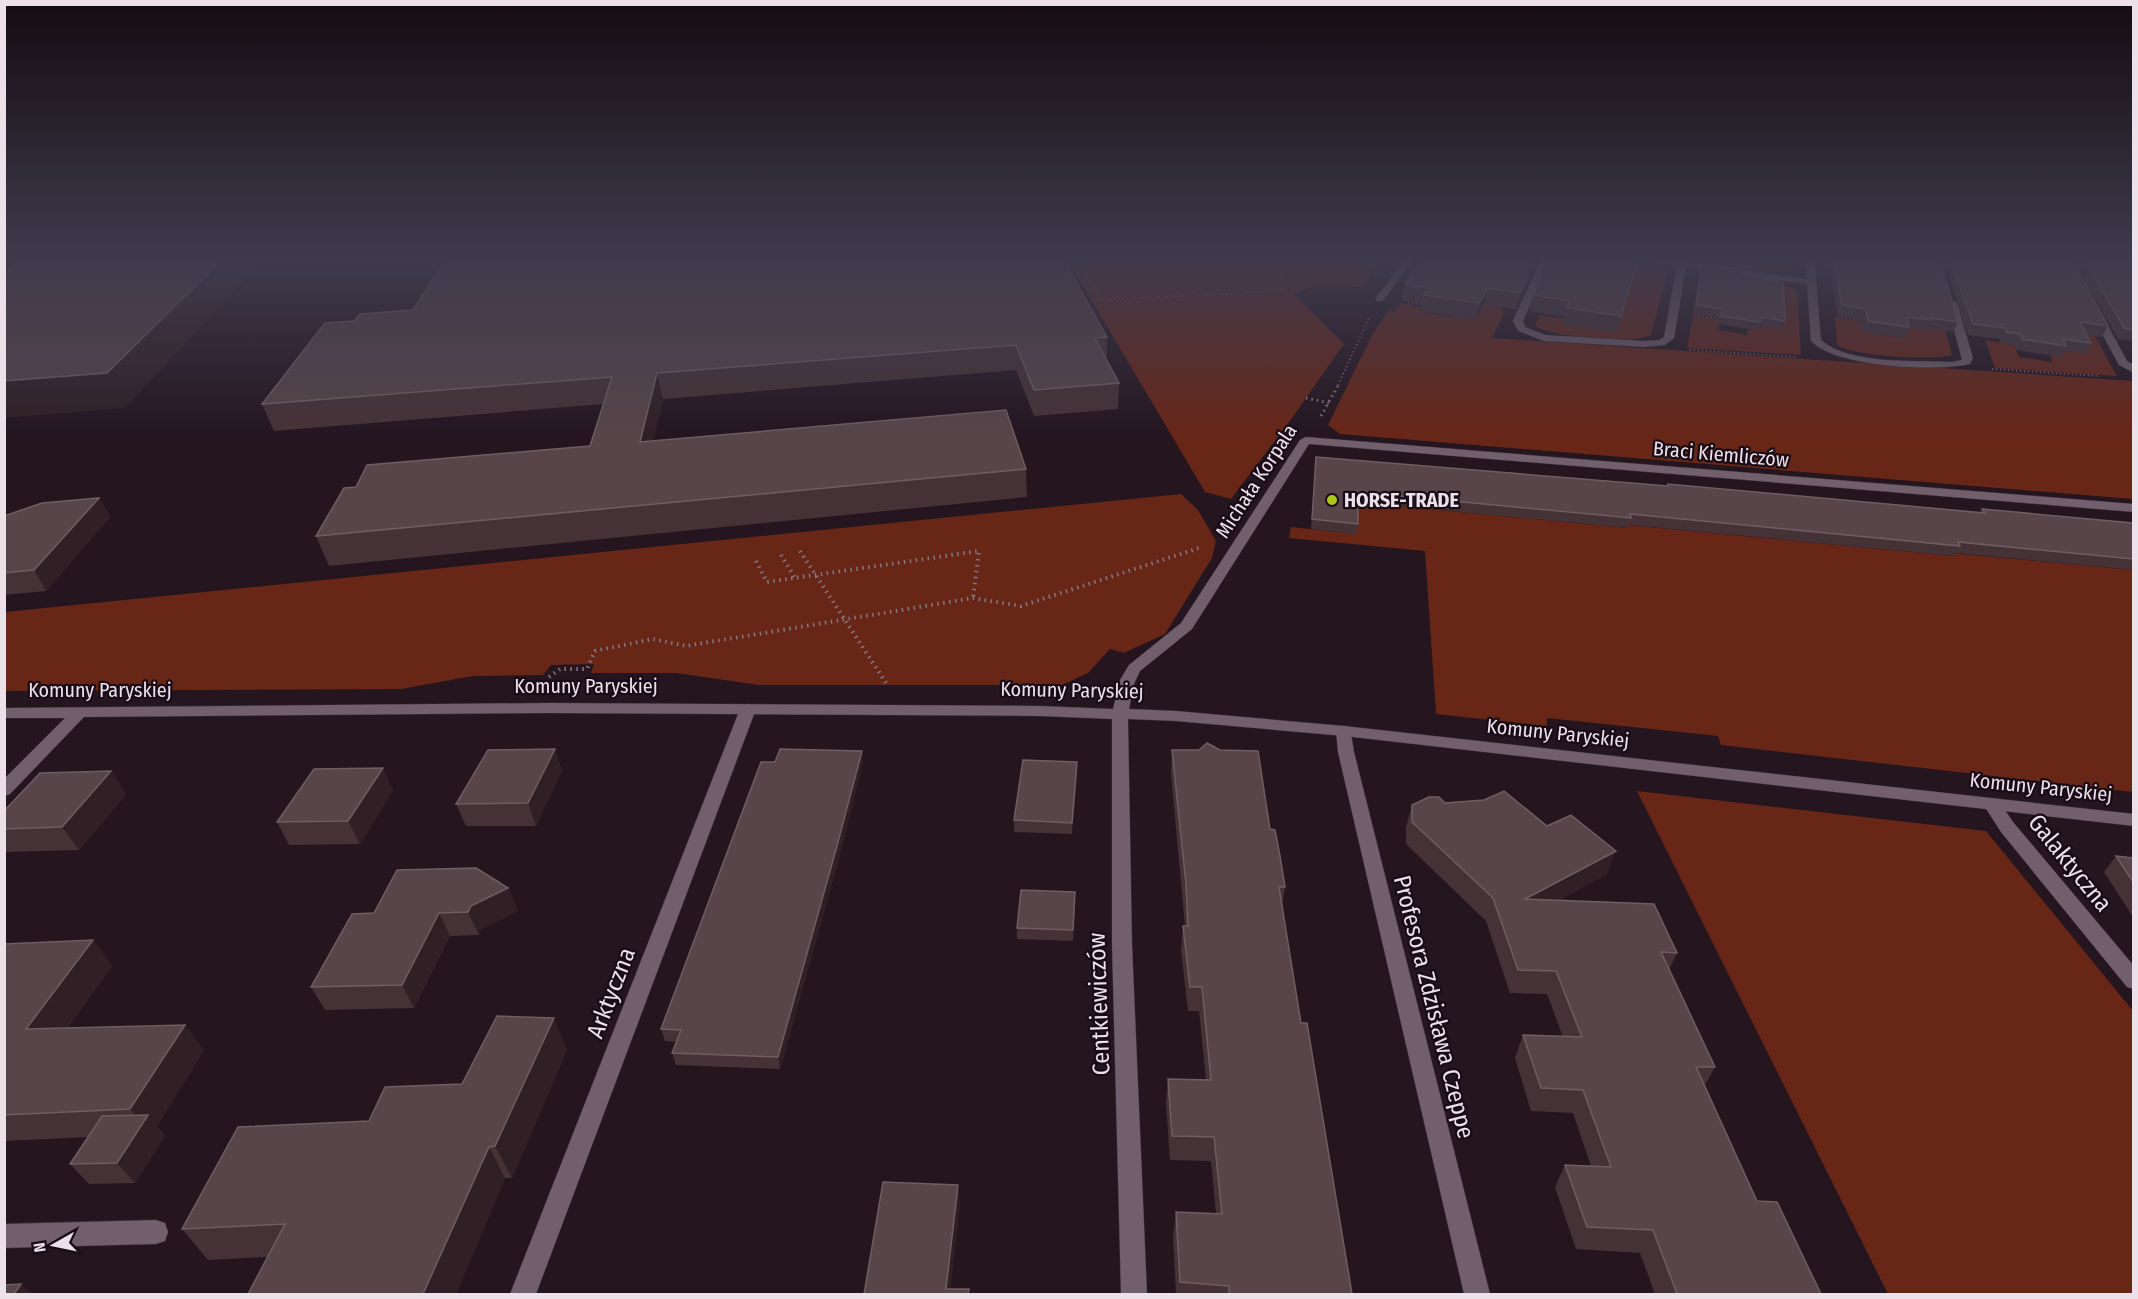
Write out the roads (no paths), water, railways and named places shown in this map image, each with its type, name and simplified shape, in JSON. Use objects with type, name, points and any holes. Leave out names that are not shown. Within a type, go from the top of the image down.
[{"type":"street","points":[[1520,318],[1518,323],[1521,329],[1528,334],[1556,339],[1644,344],[1666,342],[1669,338],[1673,318]]},
{"type":"street","points":[[1814,318],[1816,342],[1830,352],[1856,358],[1952,365],[1966,362],[1968,356],[1956,318]]},
{"type":"street","points":[[2099,318],[2123,363],[2133,370]]},
{"type":"street","name":"Braci Kiemliczów","points":[[1306,440],[2133,508]]},
{"type":"street","name":"Michała Korpala","points":[[1120,713],[1129,676],[1140,662],[1181,633],[1187,626],[1306,440]]},
{"type":"street","name":"Komuny Paryskiej","points":[[4,713],[748,709],[1120,713],[1344,731],[2133,820]]},
{"type":"street","name":"Arktyczna","points":[[523,1294],[748,709]]},
{"type":"street","points":[[4,790],[80,713]]},
{"type":"street","name":"Centkiewiczów","points":[[1120,713],[1122,944],[1134,1294]]},
{"type":"street","name":"Profesora Zdzisława Czeppe","points":[[1344,731],[1346,752],[1477,1294]]},
{"type":"street","name":"Galaktyczna","points":[[1992,804],[2007,827],[2133,981]]},
{"type":"street","points":[[4,1236],[156,1233]]},
{"type":"place","name":"HORSE-TRADE","points":[[1332,500]]}]
